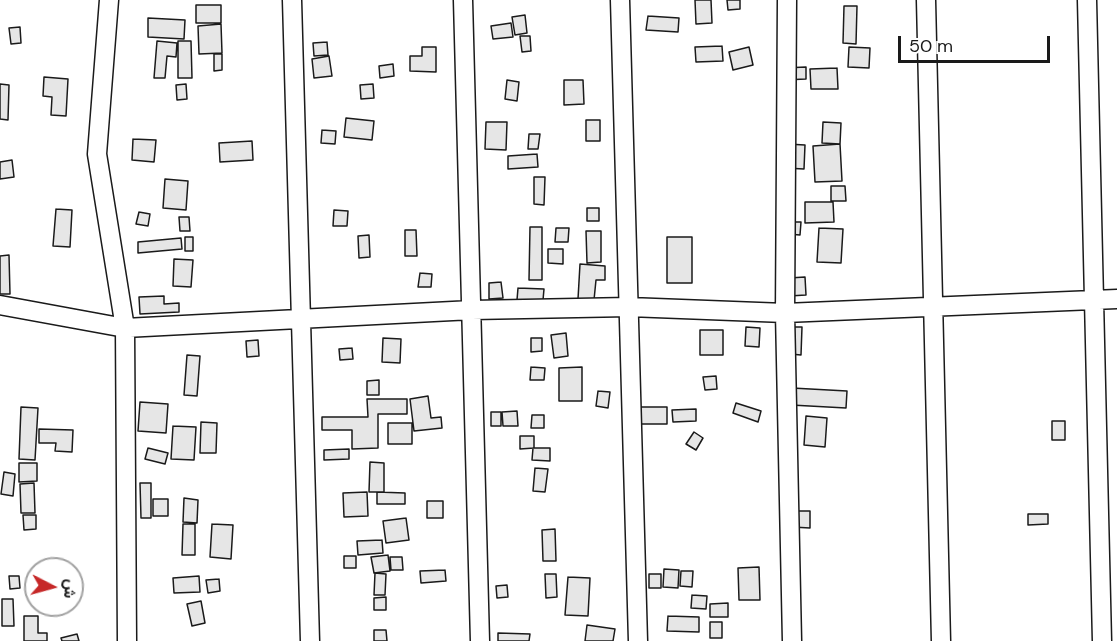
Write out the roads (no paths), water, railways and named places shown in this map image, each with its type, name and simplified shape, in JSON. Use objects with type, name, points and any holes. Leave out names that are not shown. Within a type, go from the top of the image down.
[{"type":"street","points":[[110,0],[96,154],[125,328],[127,641]]},
{"type":"street","points":[[292,0],[310,641]]},
{"type":"street","points":[[463,0],[480,641]]},
{"type":"street","points":[[620,0],[638,641]]},
{"type":"street","points":[[787,0],[784,313],[792,641]]},
{"type":"street","points":[[926,0],[941,641]]},
{"type":"street","points":[[1087,0],[1102,641]]},
{"type":"street","points":[[0,305],[125,328],[472,310],[629,307],[784,313],[1117,299]]}]
